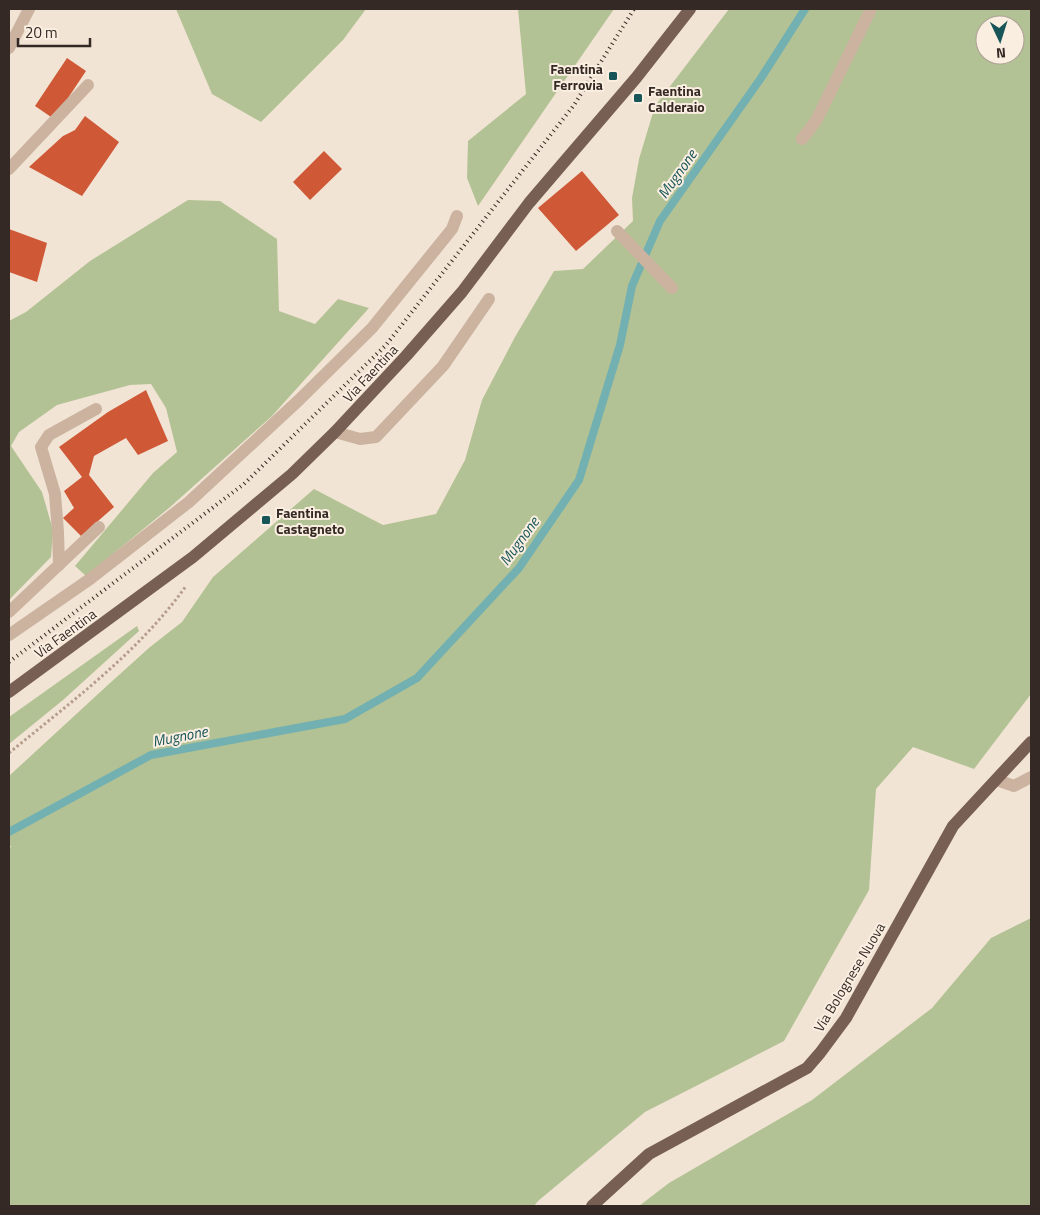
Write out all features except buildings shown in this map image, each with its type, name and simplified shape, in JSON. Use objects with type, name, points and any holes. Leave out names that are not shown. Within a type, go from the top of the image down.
[{"type":"main road","name":"Via Faentina","points":[[9,692],[193,557],[292,474],[335,432],[406,356],[462,292],[529,203],[636,78],[690,9]]},
{"type":"main road","name":"Via Bolognese Nuova","points":[[592,1206],[649,1154],[806,1068],[820,1053],[846,1018],[953,826],[1031,742]]},
{"type":"street","points":[[9,48],[29,9]]},
{"type":"street","points":[[802,139],[816,121],[871,9]]},
{"type":"street","points":[[9,169],[88,85]]},
{"type":"street","points":[[9,635],[90,579],[189,502],[299,400],[372,328],[452,229],[457,216]]},
{"type":"street","points":[[618,231],[672,288]]},
{"type":"street","points":[[335,432],[360,440],[376,437],[443,366],[489,299]]},
{"type":"street","points":[[59,565],[55,494],[41,447],[49,435],[96,409]]},
{"type":"street","points":[[9,612],[99,527]]},
{"type":"street","points":[[997,780],[1014,786],[1031,777]]},
{"type":"path","points":[[9,753],[94,684],[170,610],[188,585],[193,557]]},
{"type":"green space","points":[[176,9],[366,9],[343,40],[261,122],[212,94]]},
{"type":"green space","points":[[518,9],[614,9],[478,206],[467,178],[468,141],[526,94]]},
{"type":"green space","points":[[729,9],[1031,9],[1031,694],[974,769],[913,747],[876,789],[869,890],[784,1041],[645,1112],[534,1206],[9,1206],[9,848],[11,847],[9,843],[9,776],[150,647],[182,622],[213,577],[314,489],[383,525],[436,514],[465,460],[482,400],[515,337],[554,271],[583,269],[633,221],[632,198],[639,159],[655,106]]},
{"type":"green space","points":[[188,200],[220,201],[277,239],[279,311],[315,324],[338,299],[369,308],[272,416],[169,508],[86,576],[75,566],[153,473],[177,452],[166,408],[151,384],[130,385],[57,405],[19,432],[11,446],[42,492],[53,530],[51,557],[9,600],[9,321],[26,312],[90,261]]},
{"type":"green space","points":[[137,626],[139,631],[63,700],[9,744],[9,717]]},
{"type":"green space","points":[[1031,918],[1031,1206],[639,1206],[669,1183],[812,1100],[932,1008],[991,938]]},
{"type":"waterway","name":"Mugnone","points":[[9,832],[151,755],[345,719],[417,678],[519,568],[579,480],[620,345],[632,286],[660,221],[761,78],[805,9]]},
{"type":"railway","points":[[9,662],[244,484],[386,345],[574,105],[634,9]]},
{"type":"place","name":"Faentina Ferrovia","points":[[613,76]]},
{"type":"place","name":"Faentina Calderaio","points":[[638,98]]},
{"type":"place","name":"Faentina Castagneto","points":[[266,520]]}]
